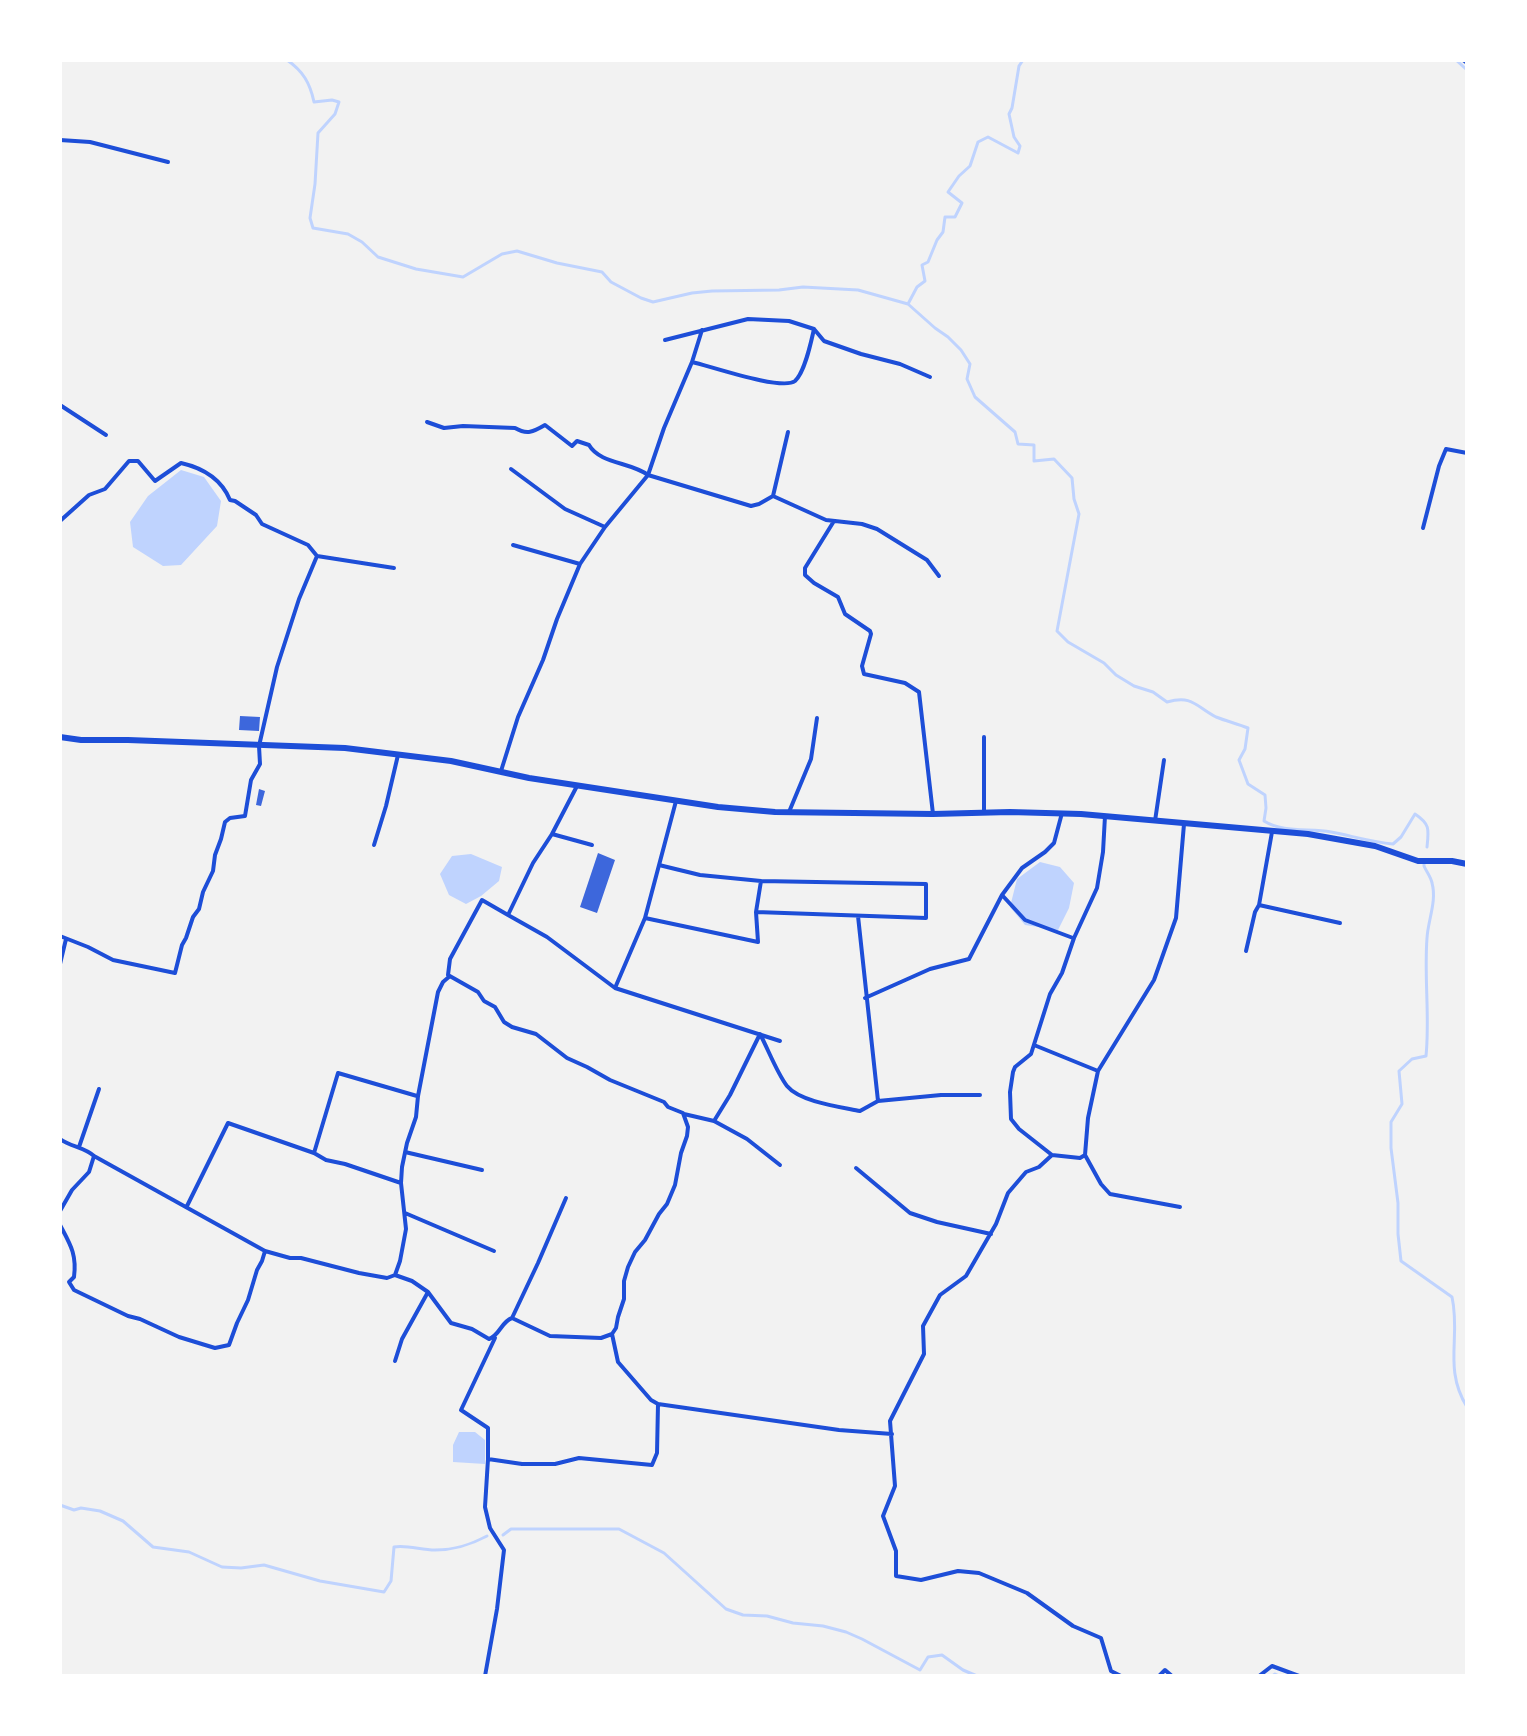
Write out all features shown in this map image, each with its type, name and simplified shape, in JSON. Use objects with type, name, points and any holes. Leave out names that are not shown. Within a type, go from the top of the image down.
[{"type":"main road","points":[[60,737],[345,748],[451,761],[577,786],[718,807],[789,812],[1062,813],[1308,834],[1375,846],[1418,861],[1467,864]]},
{"type":"street","points":[[60,140],[90,142],[168,162]]},
{"type":"street","points":[[665,340],[748,319],[789,321],[814,329],[824,341],[900,364],[930,377]]},
{"type":"street","points":[[692,362],[787,385],[797,379],[814,329]]},
{"type":"street","points":[[500,772],[518,717],[580,564],[605,527],[648,475],[702,330]]},
{"type":"street","points":[[60,405],[106,435]]},
{"type":"street","points":[[427,422],[444,428],[515,428],[522,432],[532,432],[545,425],[572,446],[577,441],[589,445],[592,451],[641,469],[648,475],[751,506],[773,496],[788,432]]},
{"type":"street","points":[[1423,528],[1446,449],[1467,453]]},
{"type":"street","points":[[60,521],[89,495],[105,489],[129,461],[138,461],[155,481],[181,463],[199,467],[225,487],[230,500],[256,515],[262,524],[308,545],[317,556],[394,568]]},
{"type":"street","points":[[511,469],[565,509],[605,527]]},
{"type":"street","points":[[773,496],[826,520],[877,529],[927,560],[939,576]]},
{"type":"street","points":[[834,521],[805,568],[805,575],[838,597],[845,614],[870,631],[862,666],[864,674],[905,683],[919,692],[933,814]]},
{"type":"street","points":[[513,545],[580,564]]},
{"type":"street","points":[[60,964],[63,938],[113,960],[175,973],[182,945],[213,871],[225,822],[245,816],[251,780],[260,764],[259,746],[277,667],[317,556]]},
{"type":"street","points":[[789,812],[811,759],[817,718]]},
{"type":"street","points":[[984,737],[984,813]]},
{"type":"street","points":[[374,845],[398,755]]},
{"type":"street","points":[[1155,821],[1164,760]]},
{"type":"street","points":[[508,915],[533,863],[577,786]]},
{"type":"street","points":[[615,988],[645,918],[676,801]]},
{"type":"street","points":[[865,998],[930,969],[969,959],[1002,895],[1022,868],[1054,843],[1062,813]]},
{"type":"street","points":[[1085,1155],[1080,1158],[1052,1155],[1019,1129],[1011,1119],[1010,1092],[1015,1067],[1031,1054],[1050,994],[1062,973],[1097,888],[1105,816]]},
{"type":"street","points":[[1180,1207],[1110,1194],[1085,1155],[1088,1118],[1098,1071],[1154,980],[1176,918],[1184,824]]},
{"type":"street","points":[[1246,951],[1259,905],[1272,832]]},
{"type":"street","points":[[552,834],[592,845]]},
{"type":"street","points":[[659,865],[700,875],[761,881],[926,884],[926,918],[756,912]]},
{"type":"street","points":[[645,918],[758,942],[756,912],[761,881]]},
{"type":"street","points":[[1002,895],[1025,920],[1074,938]]},
{"type":"street","points":[[780,1041],[615,988],[547,937],[482,900],[447,969],[450,976],[478,992],[484,1001],[495,1007],[504,1022],[512,1027],[536,1034],[567,1058],[620,1085],[657,1098],[683,1113],[714,1121],[747,1139],[780,1165]]},
{"type":"street","points":[[1259,905],[1340,923]]},
{"type":"street","points":[[858,916],[878,1101]]},
{"type":"street","points":[[395,1275],[406,1229],[401,1183],[405,1152],[416,1117],[438,992],[450,976]]},
{"type":"street","points":[[760,1034],[787,1085],[796,1093],[830,1105],[860,1111],[878,1101],[980,1095]]},
{"type":"street","points":[[714,1121],[760,1034]]},
{"type":"street","points":[[1033,1045],[1098,1071]]},
{"type":"street","points":[[314,1153],[338,1073],[418,1096]]},
{"type":"street","points":[[79,1147],[99,1089]]},
{"type":"street","points":[[512,1318],[550,1336],[601,1338],[612,1334],[624,1299],[628,1267],[667,1204],[675,1185],[688,1127],[683,1113]]},
{"type":"street","points":[[187,1206],[228,1123],[326,1160],[401,1183]]},
{"type":"street","points":[[60,1139],[68,1145],[84,1148],[265,1251],[359,1273],[387,1278],[395,1275],[412,1281],[428,1292],[451,1323],[472,1329],[489,1339],[496,1336]]},
{"type":"street","points":[[405,1152],[482,1170]]},
{"type":"street","points":[[1052,1155],[1039,1167],[1026,1172],[1008,1193],[991,1234],[966,1276],[940,1295],[923,1326],[924,1354],[890,1421],[895,1486],[883,1516],[896,1551],[896,1576],[921,1580],[958,1571],[979,1573],[1027,1593],[1073,1626],[1101,1638],[1111,1671],[1121,1676]]},
{"type":"street","points":[[60,1211],[72,1190],[89,1172],[94,1156]]},
{"type":"street","points":[[856,1168],[910,1213],[991,1234]]},
{"type":"street","points":[[485,1676],[504,1550],[490,1528],[485,1507],[488,1428],[461,1410],[496,1336],[507,1320],[512,1318],[566,1198]]},
{"type":"street","points":[[405,1213],[494,1251]]},
{"type":"street","points":[[60,1225],[74,1255],[74,1277],[69,1282],[74,1290],[179,1337],[215,1348],[229,1345],[265,1251]]},
{"type":"street","points":[[395,1361],[402,1339],[428,1292]]},
{"type":"street","points":[[612,1334],[618,1362],[658,1404],[839,1430],[892,1434]]},
{"type":"street","points":[[488,1459],[522,1464],[555,1464],[579,1458],[652,1465],[657,1453],[658,1404]]},
{"type":"street","points":[[1259,1676],[1272,1666],[1299,1676]]},
{"type":"street","points":[[1159,1676],[1165,1670],[1172,1676]]},
{"type":"water","points":[[181,470],[204,477],[221,501],[217,526],[181,565],[163,566],[133,547],[130,522],[148,496]]},
{"type":"water","points":[[471,854],[502,867],[499,881],[466,904],[449,895],[440,874],[452,856]]},
{"type":"water","points":[[1040,862],[1060,867],[1074,883],[1069,908],[1058,930],[1025,925],[1010,907],[1017,879]]},
{"type":"water","points":[[459,1432],[475,1432],[485,1440],[485,1464],[453,1462],[453,1445]]},
{"type":"building","points":[[240,716],[260,717],[259,731],[239,730]]},
{"type":"building","points":[[259,789],[265,791],[261,806],[256,805]]},
{"type":"building","points":[[598,853],[615,860],[597,913],[580,907]]},
{"type":"waterway","points":[[287,60],[305,78],[314,102],[339,102],[335,114],[318,133],[310,218],[313,228],[348,234],[378,257],[416,269],[463,277],[502,254],[517,251],[602,272],[611,282],[653,302],[692,293],[803,287],[858,290],[908,304],[961,350],[970,364],[967,379],[975,397],[1015,432],[1018,444],[1034,445],[1034,461],[1054,459],[1072,478],[1079,514],[1057,631],[1068,642],[1104,663],[1134,686],[1153,692],[1167,702],[1188,701],[1216,717],[1248,728],[1245,749],[1239,760],[1248,784],[1265,795],[1264,821],[1279,827],[1331,832],[1393,844],[1415,814],[1427,828],[1427,847]]},
{"type":"waterway","points":[[908,304],[917,287],[925,281],[922,265],[928,262],[943,232],[945,217],[955,217],[962,203],[948,192],[970,166],[978,142],[988,137],[1018,153],[1020,146],[1014,137],[1009,114],[1023,60]]},
{"type":"waterway","points":[[1456,60],[1467,70]]},
{"type":"waterway","points":[[1424,864],[1433,890],[1426,953],[1426,1056],[1412,1059],[1399,1071],[1402,1104],[1391,1122],[1391,1148],[1401,1261],[1452,1297],[1454,1366],[1460,1393],[1467,1407]]},
{"type":"waterway","points":[[60,1505],[74,1510],[100,1511],[123,1521],[153,1547],[189,1552],[222,1567],[264,1565],[320,1581],[384,1592],[391,1581],[394,1547],[449,1549],[487,1536]]},
{"type":"waterway","points":[[503,1535],[511,1529],[619,1529],[664,1553],[726,1609],[743,1615],[767,1616],[846,1632],[920,1670],[928,1657],[942,1655],[977,1676]]},
{"type":"waterway","points":[[1101,1676],[1107,1676]]},
{"type":"waterway","points":[[1272,1676],[1279,1676]]}]
